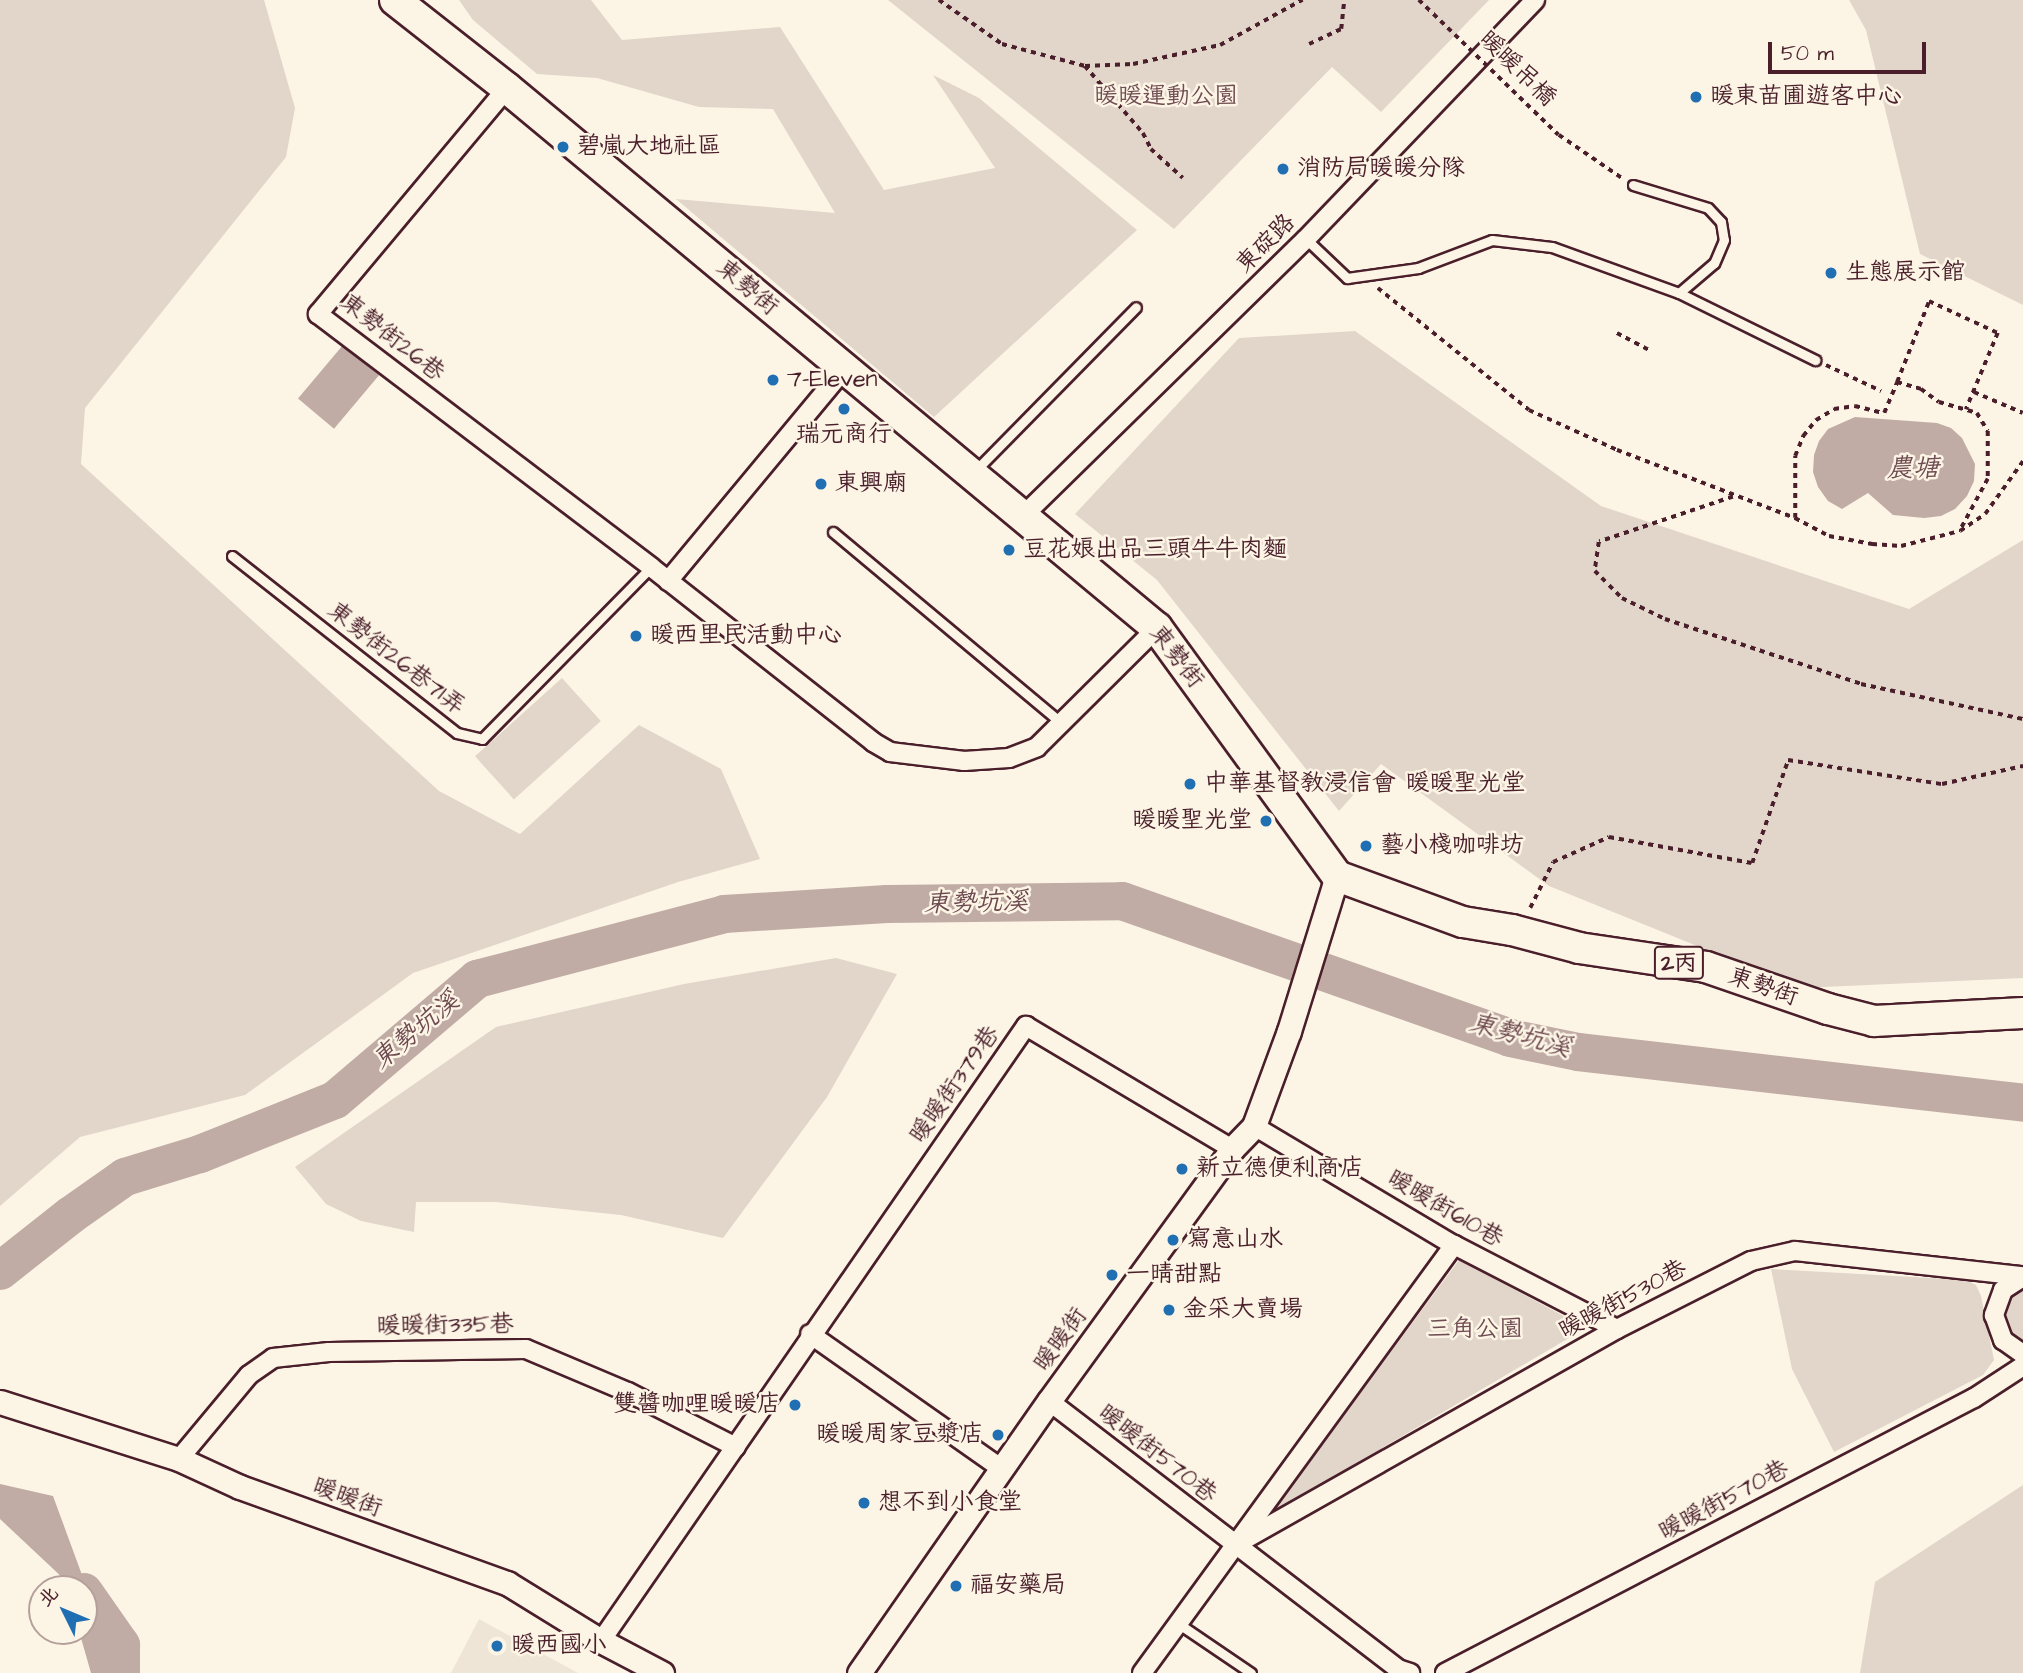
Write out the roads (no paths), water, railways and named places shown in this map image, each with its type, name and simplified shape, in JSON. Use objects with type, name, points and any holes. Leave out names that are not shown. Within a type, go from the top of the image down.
[{"type":"main road","name":"東勢街","points":[[395,0],[507,88],[1157,628],[1332,890],[1462,922],[1512,930],[1579,948],[1706,967],[1828,1009],[1874,1021],[2023,1013]]},
{"type":"street","name":"東碇路","points":[[1023,516],[1306,239],[1535,0]]},
{"type":"street","name":"東勢街26巷","points":[[507,88],[318,314],[652,567],[873,743],[890,752],[964,761],[1009,758],[1037,747],[1157,628]]},
{"type":"street","points":[[668,581],[844,369]]},
{"type":"street","name":"暖暖街","points":[[859,1673],[1049,1401],[1232,1149],[1254,1126],[1289,1031],[1332,890]]},
{"type":"street","name":"暖暖街379巷","points":[[600,1641],[736,1447],[810,1334],[1026,1026],[1232,1149]]},
{"type":"street","name":"暖暖街610巷","points":[[1254,1126],[1454,1245],[1617,1329]]},
{"type":"street","points":[[1236,1545],[1454,1245]]},
{"type":"street","name":"暖暖街530巷","points":[[1142,1673],[1236,1545],[1617,1329],[1751,1261],[1795,1251],[2023,1277]]},
{"type":"street","points":[[2023,1277],[2003,1290],[1994,1315],[2003,1340],[2023,1354]]},
{"type":"street","points":[[810,1334],[1002,1469]]},
{"type":"street","name":"暖暖街335巷","points":[[178,1460],[249,1375],[272,1358],[342,1352],[526,1349],[628,1392],[736,1447]]},
{"type":"street","name":"暖暖街570巷","points":[[1446,1673],[1974,1398],[2023,1366]]},
{"type":"street","name":"暖暖街570巷","points":[[1049,1401],[1398,1669],[1410,1673]]},
{"type":"street","name":"暖暖街","points":[[0,1402],[178,1460],[240,1487],[507,1583],[600,1641],[663,1673]]},
{"type":"lane","points":[[1633,185],[1708,208],[1721,222],[1724,240],[1714,263],[1679,293]]},
{"type":"lane","points":[[1306,239],[1347,278],[1365,278],[1418,268],[1492,240],[1552,247],[1679,293],[1815,360]]},
{"type":"lane","points":[[972,474],[1136,307]]},
{"type":"lane","points":[[833,532],[1060,722]]},
{"type":"lane","name":"東勢街26巷71弄","points":[[232,556],[457,733],[482,739],[652,567]]},
{"type":"lane","points":[[1179,1624],[1251,1673]]},
{"type":"water","points":[[343,345],[379,375],[334,429],[298,399]]},
{"type":"water","name":"農塘","points":[[1855,417],[1937,423],[1951,428],[1962,438],[1975,464],[1974,481],[1967,496],[1955,509],[1941,516],[1924,518],[1893,515],[1868,493],[1842,509],[1828,501],[1818,487],[1813,472],[1814,455],[1819,441],[1828,429]]},
{"type":"water","points":[[0,1484],[53,1496],[82,1575],[60,1575],[0,1519]]},
{"type":"water","points":[[98,1619],[118,1673],[91,1673],[83,1645],[98,1645]]},
{"type":"waterway","name":"東勢坑溪","points":[[0,1271],[125,1177],[200,1154],[335,1100],[477,979],[724,914],[887,904],[1122,901],[1510,1038],[1578,1052],[2023,1103]]},
{"type":"waterway","points":[[98,1612],[121,1645],[121,1673]]},
{"type":"place","name":"暖東苗圃遊客中心","points":[[1696,97]]},
{"type":"place","name":"碧嵐大地社區","points":[[563,147]]},
{"type":"place","name":"消防局暖暖分隊","points":[[1283,169]]},
{"type":"place","name":"生態展示館","points":[[1831,273]]},
{"type":"place","name":"7-Eleven","points":[[773,380]]},
{"type":"place","name":"瑞元商行","points":[[844,409]]},
{"type":"place","name":"東興廟","points":[[821,484]]},
{"type":"place","name":"豆花娘出品三頭牛牛肉麵","points":[[1009,550]]},
{"type":"place","name":"暖西里民活動中心","points":[[636,636]]},
{"type":"place","name":"中華基督教浸信會 暖暖聖光堂","points":[[1190,784]]},
{"type":"place","name":"暖暖聖光堂","points":[[1266,821]]},
{"type":"place","name":"藝小棧咖啡坊","points":[[1366,846]]},
{"type":"place","name":"新立德便利商店","points":[[1182,1169]]},
{"type":"place","name":"寫意山水","points":[[1173,1240]]},
{"type":"place","name":"一晴甜點","points":[[1112,1275]]},
{"type":"place","name":"金采大賣場","points":[[1169,1310]]},
{"type":"place","name":"雙醬咖哩暖暖店","points":[[795,1405]]},
{"type":"place","name":"暖暖周家豆漿店","points":[[998,1435]]},
{"type":"place","name":"想不到小食堂","points":[[864,1503]]},
{"type":"place","name":"福安藥局","points":[[956,1586]]},
{"type":"place","name":"暖西國小","points":[[497,1646]]},
{"type":"park label","name":"暖暖運動公園","points":[[1166,97]]},
{"type":"park label","name":"三角公園","points":[[1475,1330]]}]
